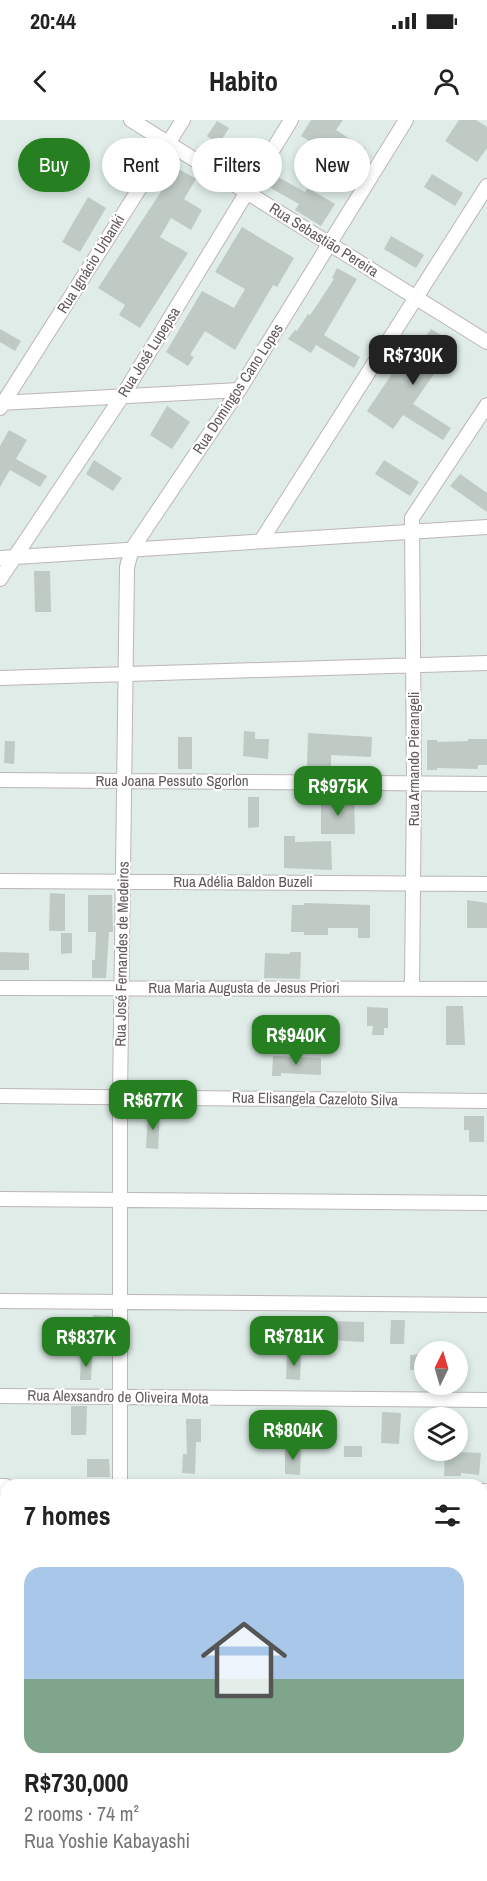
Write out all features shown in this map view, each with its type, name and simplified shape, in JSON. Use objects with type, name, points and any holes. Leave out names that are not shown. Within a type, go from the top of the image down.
[{"type":"street","name":"Rua Sebastião Pereira","points":[[131,120],[161,138]]},
{"type":"street","name":"Rua Ignácio Urbanki","points":[[171,138],[183,120]]},
{"type":"street","name":"Rua José Lupepsa","points":[[280,138],[291,120]]},
{"type":"street","name":"Rua Domingos Cano Lopes","points":[[126,674],[125,588],[132,549],[239,390],[406,120]]},
{"type":"street","points":[[261,541],[487,186]]},
{"type":"street","name":"Rua Ignácio Urbanki","points":[[1,405],[136,192]]},
{"type":"street","name":"Rua Sebastião Pereira","points":[[247,192],[487,342]]},
{"type":"street","name":"Rua José Lupepsa","points":[[0,579],[7,558],[123,395],[247,192]]},
{"type":"street","points":[[1,405],[123,395],[239,390]]},
{"type":"street","points":[[411,530],[412,518],[487,405]]},
{"type":"street","points":[[7,558],[487,526]]},
{"type":"street","name":"Rua Armando Pierangeli","points":[[411,530],[414,665],[412,988]]},
{"type":"street","points":[[0,678],[487,663]]},
{"type":"street","name":"Rua José Fernandes de Medeiros","points":[[120,1479],[120,1097],[126,674]]},
{"type":"street","name":"Rua Joana Pessuto Sgorlon","points":[[0,780],[487,784]]},
{"type":"street","name":"Rua Adélia Baldon Buzeli","points":[[0,881],[487,884]]},
{"type":"street","name":"Rua Maria Augusta de Jesus Priori","points":[[0,988],[487,989]]},
{"type":"street","name":"Rua Elisangela Cazeloto Silva","points":[[0,1096],[487,1101]]},
{"type":"street","points":[[0,1199],[487,1203]]},
{"type":"street","points":[[0,1301],[487,1305]]},
{"type":"street","name":"Rua Alexsandro de Oliveira Mota","points":[[0,1396],[487,1400]]},
{"type":"building","points":[[311,120],[343,120],[336,130],[349,138],[304,138],[301,136]]},
{"type":"building","points":[[459,120],[476,120],[487,127],[487,148],[477,162],[445,141]]},
{"type":"building","points":[[217,121],[229,128],[223,138],[207,136]]},
{"type":"building","points":[[180,170],[192,177],[192,186],[184,199],[202,210],[191,230],[171,218],[160,237],[188,253],[140,328],[119,315],[125,305],[98,288],[161,192],[180,192]]},
{"type":"building","points":[[432,174],[463,193],[455,206],[424,187]]},
{"type":"building","points":[[282,179],[294,186],[294,192],[315,192],[335,204],[321,226],[295,210],[299,204],[278,192],[282,192]]},
{"type":"building","points":[[88,197],[106,208],[80,252],[62,242]]},
{"type":"building","points":[[242,227],[294,258],[277,287],[273,285],[235,350],[205,331],[190,355],[194,357],[188,366],[166,352],[202,291],[234,308],[245,289],[215,272]]},
{"type":"building","points":[[391,236],[424,255],[416,268],[384,249]]},
{"type":"building","points":[[337,268],[357,279],[324,335],[360,357],[354,368],[316,345],[311,353],[288,339],[319,302],[334,279],[332,278]]},
{"type":"building","points":[[0,329],[21,341],[15,351],[0,342]]},
{"type":"building","points":[[431,329],[455,344],[413,404],[451,428],[443,440],[403,415],[393,429],[367,411],[408,350],[414,354]]},
{"type":"building","points":[[167,406],[190,422],[172,449],[150,435]]},
{"type":"building","points":[[9,430],[27,440],[16,459],[47,476],[40,487],[10,470],[0,487],[0,446]]},
{"type":"building","points":[[94,460],[122,478],[113,491],[86,474]]},
{"type":"building","points":[[384,460],[419,482],[410,496],[375,474]]},
{"type":"building","points":[[460,474],[487,493],[487,512],[450,486]]},
{"type":"building","points":[[34,571],[50,571],[51,612],[35,612]]},
{"type":"building","points":[[244,731],[255,732],[255,739],[269,739],[268,759],[243,756]]},
{"type":"building","points":[[308,733],[372,737],[371,757],[331,755],[331,768],[307,766]]},
{"type":"building","points":[[178,737],[192,737],[192,769],[178,769]]},
{"type":"building","points":[[468,739],[487,739],[487,765],[478,765],[478,769],[437,768],[437,770],[427,770],[427,740],[437,740],[437,742],[468,741]]},
{"type":"building","points":[[5,741],[15,741],[14,764],[4,763]]},
{"type":"building","points":[[344,795],[354,795],[355,834],[321,834],[321,802],[344,801]]},
{"type":"building","points":[[248,797],[259,797],[259,827],[248,828]]},
{"type":"building","points":[[284,836],[295,836],[295,842],[331,841],[332,870],[284,868]]},
{"type":"building","points":[[50,893],[65,894],[65,931],[49,931]]},
{"type":"building","points":[[88,895],[112,895],[113,932],[109,932],[106,978],[92,978],[96,932],[88,932]]},
{"type":"building","points":[[467,900],[487,903],[487,928],[467,928]]},
{"type":"building","points":[[304,903],[370,905],[370,938],[358,938],[358,928],[328,928],[328,935],[304,935],[304,932],[291,932],[292,905],[304,905]]},
{"type":"building","points":[[61,933],[72,933],[72,953],[61,954]]},
{"type":"building","points":[[0,952],[29,953],[29,970],[0,970]]},
{"type":"building","points":[[290,952],[301,952],[300,979],[264,978],[265,953],[290,954]]},
{"type":"building","points":[[446,1006],[463,1006],[465,1045],[446,1045]]},
{"type":"building","points":[[367,1007],[388,1008],[388,1028],[384,1028],[384,1035],[372,1035],[373,1026],[367,1026]]},
{"type":"building","points":[[273,1056],[321,1058],[321,1075],[281,1073],[281,1076],[272,1076]]},
{"type":"building","points":[[148,1113],[160,1114],[158,1149],[146,1148]]},
{"type":"building","points":[[464,1116],[484,1116],[484,1142],[469,1142],[469,1130],[464,1130]]},
{"type":"building","points":[[93,1315],[111,1316],[111,1336],[92,1336]]},
{"type":"building","points":[[391,1320],[405,1320],[404,1344],[390,1344]]},
{"type":"building","points":[[329,1321],[364,1322],[364,1342],[328,1340]]},
{"type":"building","points":[[87,1340],[87,1350],[70,1351],[69,1341]]},
{"type":"building","points":[[287,1354],[301,1354],[300,1380],[286,1379]]},
{"type":"building","points":[[410,1355],[414,1355],[414,1370],[410,1370]]},
{"type":"building","points":[[81,1356],[92,1357],[91,1380],[80,1380]]},
{"type":"building","points":[[71,1406],[87,1406],[86,1435],[71,1435]]},
{"type":"building","points":[[382,1412],[401,1413],[399,1444],[381,1443]]},
{"type":"building","points":[[186,1419],[201,1419],[201,1442],[196,1442],[195,1474],[182,1473],[183,1454],[187,1454]]},
{"type":"building","points":[[344,1446],[362,1446],[362,1457],[344,1457]]},
{"type":"building","points":[[285,1448],[301,1448],[300,1475],[285,1474]]},
{"type":"building","points":[[468,1452],[481,1453],[479,1475],[461,1473],[461,1476],[444,1476],[445,1461],[468,1461]]},
{"type":"building","points":[[87,1459],[109,1459],[110,1477],[87,1477]]}]
